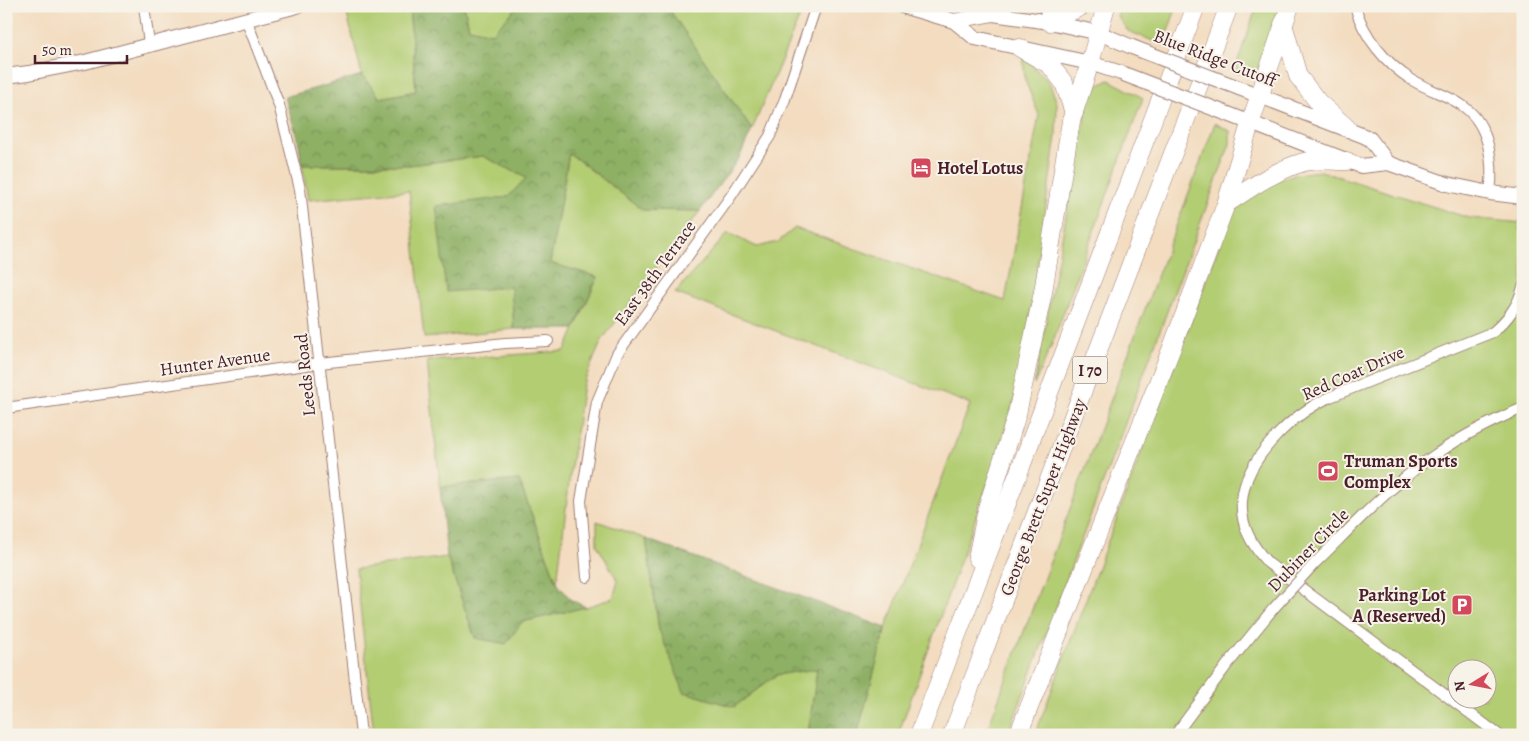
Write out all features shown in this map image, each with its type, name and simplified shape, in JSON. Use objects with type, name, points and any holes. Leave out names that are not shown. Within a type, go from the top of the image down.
[{"type":"highway","points":[[1046,14],[1082,6]]},
{"type":"highway","points":[[968,606],[987,509],[1019,405],[1043,292],[1074,113],[1106,6]]},
{"type":"highway","name":"George Brett Super Highway","points":[[919,735],[1196,6]]},
{"type":"highway","name":"George Brett Super Highway","points":[[952,735],[1229,6]]},
{"type":"highway","points":[[1018,735],[1168,359],[1226,204],[1250,124],[1290,6]]},
{"type":"highway","points":[[1283,24],[1298,76],[1318,102],[1347,128]]},
{"type":"highway","points":[[1020,48],[1050,65],[1064,83],[1074,113]]},
{"type":"highway","points":[[1226,204],[1253,186],[1278,173],[1306,162],[1347,161]]},
{"type":"main road","points":[[6,76],[85,62],[297,6]]},
{"type":"main road","name":"Blue Ridge Cutoff","points":[[902,6],[954,21],[975,38],[1090,64],[1121,73],[1361,166],[1388,163],[1447,184],[1490,193],[1522,197]]},
{"type":"main road","name":"Blue Ridge Cutoff","points":[[954,21],[997,10],[1046,14],[1347,128],[1370,139],[1388,163]]},
{"type":"street","name":"East 38th Terrace","points":[[587,577],[581,501],[597,402],[617,354],[731,196],[770,136],[785,99],[816,6]]},
{"type":"street","points":[[1355,6],[1364,29],[1380,52],[1394,67],[1412,80],[1463,106],[1473,115],[1487,140],[1490,153],[1492,181],[1490,193]]},
{"type":"street","points":[[142,7],[149,44]]},
{"type":"street","name":"Leeds Road","points":[[246,19],[279,105],[300,190],[320,363],[358,734]]},
{"type":"street","points":[[1522,197],[1523,227]]},
{"type":"street","name":"Red Coat Drive","points":[[1499,735],[1268,563],[1252,544],[1247,533],[1242,513],[1242,501],[1248,479],[1260,457],[1280,433],[1307,410],[1330,397],[1493,332],[1512,314],[1521,296],[1523,287]]},
{"type":"street","name":"Hunter Avenue","points":[[6,408],[320,363],[505,343],[548,341]]},
{"type":"street","name":"Dubiner Circle","points":[[1175,735],[1227,665],[1273,609],[1315,563],[1384,496],[1438,453],[1474,432],[1523,408]]},
{"type":"green space","points":[[345,6],[409,6],[416,91],[380,98],[362,75]]},
{"type":"green space","points":[[409,6],[464,6],[469,28],[492,33],[518,6],[667,6],[752,130],[739,158],[700,211],[643,210],[569,153],[550,263],[598,277],[574,329],[514,329],[511,287],[446,292],[436,206],[508,197],[526,178],[483,156],[409,165],[302,165],[299,144],[285,97],[362,75],[380,98],[416,91]]},
{"type":"green space","points":[[464,6],[518,6],[492,33],[469,28]]},
{"type":"green space","points":[[667,6],[796,6],[800,16],[752,130]]},
{"type":"green space","points":[[1121,6],[1177,6],[1163,45],[1128,31],[1117,16]]},
{"type":"green space","points":[[1257,6],[1281,6],[1257,71],[1244,74],[1234,72]]},
{"type":"green space","points":[[1023,57],[1049,82],[1057,103],[1056,136],[1021,378],[991,475],[898,735],[857,735],[886,628],[970,404],[675,293],[728,233],[757,247],[778,242],[795,228],[1005,301],[1039,115],[1025,80]]},
{"type":"green space","points":[[1109,80],[1143,98],[1052,344],[1034,385],[1090,90]]},
{"type":"green space","points":[[1215,123],[1230,131],[1230,144],[1008,735],[985,735]]},
{"type":"green space","points":[[569,153],[643,210],[700,211],[602,340],[583,384],[557,583],[519,480],[440,487],[427,361],[565,351],[598,277],[550,263]]},
{"type":"green space","points":[[483,156],[527,178],[509,197],[437,207],[512,287],[514,329],[424,338],[409,191],[308,200],[302,165],[409,165]]},
{"type":"green space","name":"Truman Sports Complex","points":[[1321,171],[1469,218],[1523,223],[1523,735],[1035,735],[1228,222],[1241,201],[1264,185],[1295,174]]},
{"type":"green space","points":[[519,480],[557,583],[571,600],[586,607],[522,622],[506,644],[475,638],[447,557],[440,487]]},
{"type":"green space","points":[[597,521],[646,539],[659,630],[734,707],[776,675],[818,668],[808,735],[374,735],[356,569],[447,557],[475,638],[522,622],[586,607],[613,598],[618,581],[597,545]]},
{"type":"green space","points":[[646,539],[886,628],[857,735],[808,735],[817,669],[776,675],[734,707],[684,692],[659,630]]},
{"type":"place","name":"Hotel Lotus","points":[[921,168]]},
{"type":"place","name":"Truman Sports Complex","points":[[1328,471]]},
{"type":"place","name":"Parking Lot A (Reserved)","points":[[1462,605]]}]
